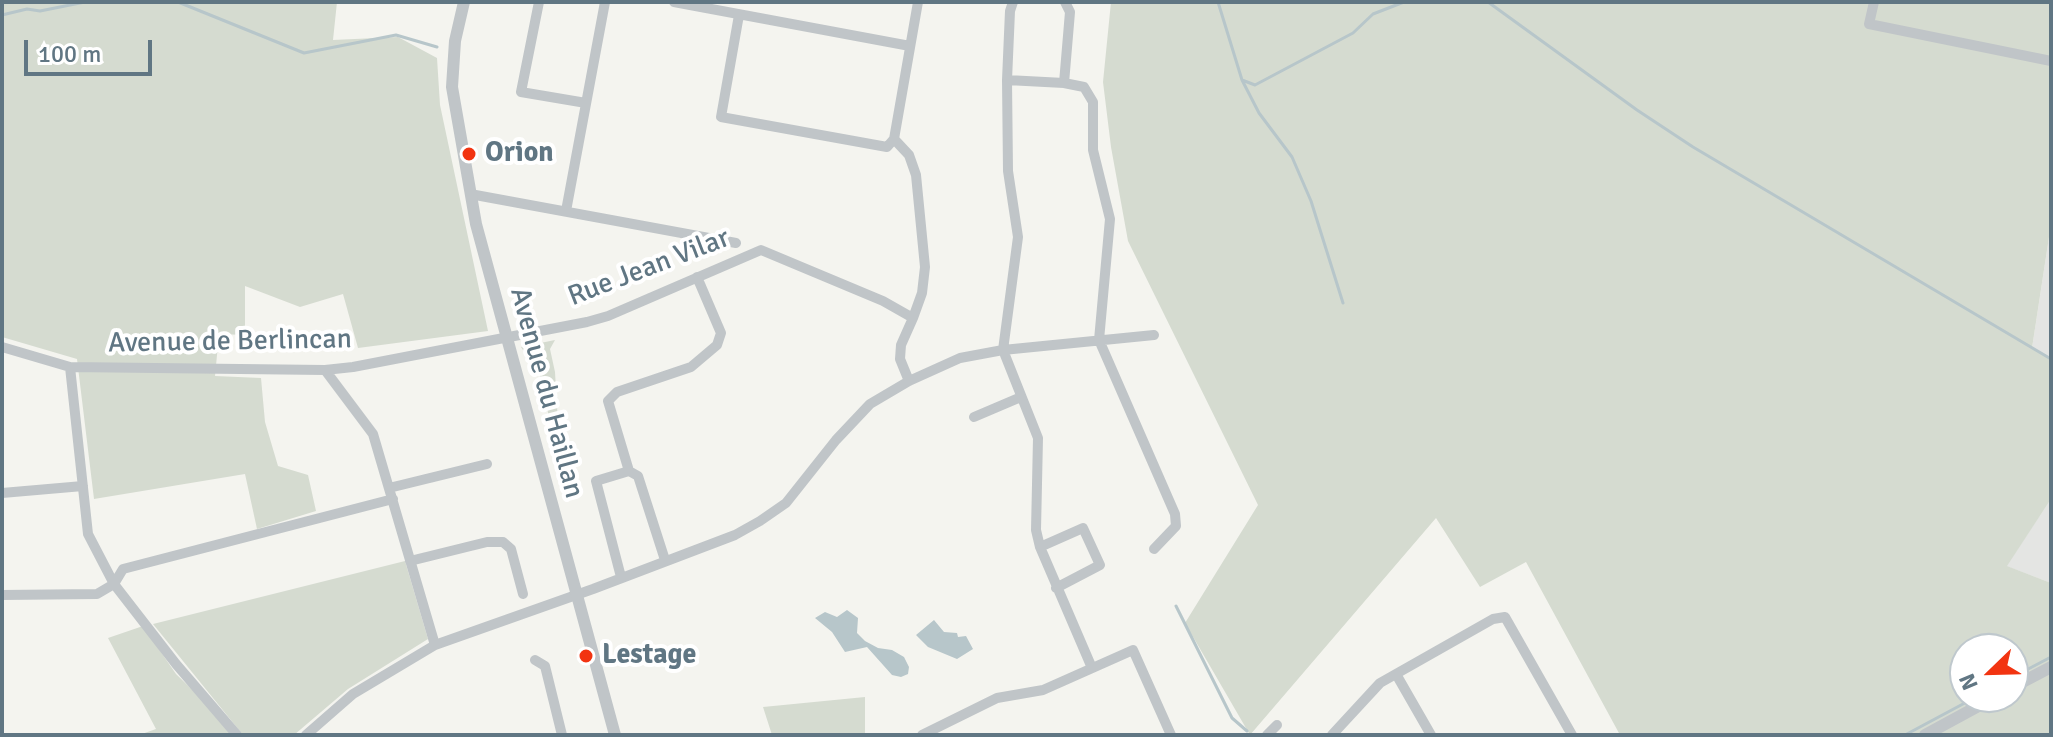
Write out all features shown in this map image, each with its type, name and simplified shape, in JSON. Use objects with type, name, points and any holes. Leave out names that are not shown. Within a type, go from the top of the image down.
[{"type":"street","name":"Avenue du Haillan","points":[[464,2],[452,59],[453,102],[470,194],[506,338],[615,735]]},
{"type":"street","points":[[539,2],[521,92],[586,103]]},
{"type":"street","points":[[566,211],[605,2]]},
{"type":"street","points":[[674,2],[910,46]]},
{"type":"street","points":[[739,15],[721,117],[887,147],[894,139],[918,2]]},
{"type":"street","points":[[1013,2],[1007,80],[1008,171],[1018,237],[1003,350],[1038,438],[1036,530],[1040,547],[1092,668]]},
{"type":"street","points":[[1064,83],[1070,12],[1065,2]]},
{"type":"street","points":[[1874,2],[1869,24],[2051,61]]},
{"type":"street","points":[[1007,80],[1084,87],[1093,102],[1093,150],[1110,219],[1099,340],[1175,514],[1176,526],[1154,549]]},
{"type":"street","points":[[894,139],[909,155],[916,175],[925,267],[922,293],[901,345],[900,359],[909,381]]},
{"type":"street","points":[[470,194],[736,243]]},
{"type":"street","name":"Rue Jean Vilar","points":[[506,338],[608,316],[761,250],[883,301],[913,318]]},
{"type":"street","points":[[665,560],[638,476],[629,471],[608,401],[617,392],[691,367],[717,345],[721,333],[697,277]]},
{"type":"street","points":[[306,735],[353,694],[435,645],[735,535],[786,503],[836,440],[870,404],[909,381],[960,358],[1003,350],[1154,335]]},
{"type":"street","name":"Avenue de Berlincan","points":[[2,347],[70,367],[325,370],[506,338]]},
{"type":"street","points":[[70,367],[88,534],[114,584],[176,664],[237,735]]},
{"type":"street","points":[[325,370],[373,434],[435,645]]},
{"type":"street","points":[[974,417],[1021,397]]},
{"type":"street","points":[[389,488],[487,464]]},
{"type":"street","points":[[621,577],[596,481],[629,471]]},
{"type":"street","points":[[2,493],[83,486]]},
{"type":"street","points":[[2,595],[97,594],[114,584],[123,569],[393,499]]},
{"type":"street","points":[[1040,547],[1083,528],[1100,565],[1056,588]]},
{"type":"street","points":[[410,561],[487,542],[503,542],[511,549],[523,594]]},
{"type":"street","points":[[1332,735],[1380,683],[1493,619],[1505,617],[1572,735]]},
{"type":"street","points":[[922,735],[997,698],[1043,690],[1133,650],[1171,735]]},
{"type":"street","points":[[535,660],[545,666],[562,735]]},
{"type":"street","points":[[2029,679],[2051,667]]},
{"type":"street","points":[[1396,674],[1431,735]]},
{"type":"street","points":[[1925,735],[1966,713]]},
{"type":"street","points":[[1267,735],[1277,725]]},
{"type":"shaded area","points":[[4,2],[337,2],[333,40],[398,37],[437,58],[440,105],[488,331],[358,348],[343,294],[300,307],[245,286],[245,335],[219,334],[215,376],[261,378],[265,422],[278,466],[308,475],[316,511],[257,529],[245,474],[94,499],[77,359],[2,337]]},
{"type":"shaded area","points":[[1111,2],[2051,2],[2051,224],[2032,348],[2051,358],[2051,499],[2007,566],[2051,583],[2051,735],[1620,735],[1526,562],[1480,587],[1436,518],[1250,735],[1185,623],[1258,505],[1128,241],[1103,82]]},
{"type":"shaded area","points":[[2051,224],[2051,358],[2032,348]]},
{"type":"shaded area","points":[[555,340],[550,349],[555,372],[562,491],[542,379],[521,347]]},
{"type":"shaded area","points":[[2051,499],[2051,583],[2006,566]]},
{"type":"shaded area","points":[[405,561],[428,639],[348,689],[294,735],[243,735],[153,624]]},
{"type":"shaded area","points":[[847,610],[858,618],[857,633],[865,641],[904,657],[909,667],[908,674],[901,677],[892,675],[867,647],[845,652],[832,632],[815,618],[825,612],[837,617]]},
{"type":"shaded area","points":[[934,620],[944,632],[957,633],[958,637],[966,636],[973,649],[957,659],[928,647],[916,635]]},
{"type":"shaded area","points":[[143,626],[176,674],[210,707],[232,735],[139,735],[156,729],[108,638]]},
{"type":"shaded area","points":[[865,697],[865,735],[772,735],[763,707]]},
{"type":"waterway","points":[[2,15],[85,2]]},
{"type":"waterway","points":[[178,2],[304,53],[396,35],[437,47]]},
{"type":"waterway","points":[[1218,2],[1242,80],[1255,85],[1353,33],[1373,14],[1404,2]]},
{"type":"waterway","points":[[1488,2],[1693,147],[2051,359]]},
{"type":"waterway","points":[[1242,80],[1259,113],[1292,157],[1311,201],[1343,303]]},
{"type":"waterway","points":[[1176,606],[1232,718],[1247,731]]},
{"type":"waterway","points":[[2029,669],[2051,657]]},
{"type":"waterway","points":[[1905,735],[1949,711]]},
{"type":"place","name":"Orion","points":[[469,154]]},
{"type":"place","name":"Lestage","points":[[586,656]]}]
